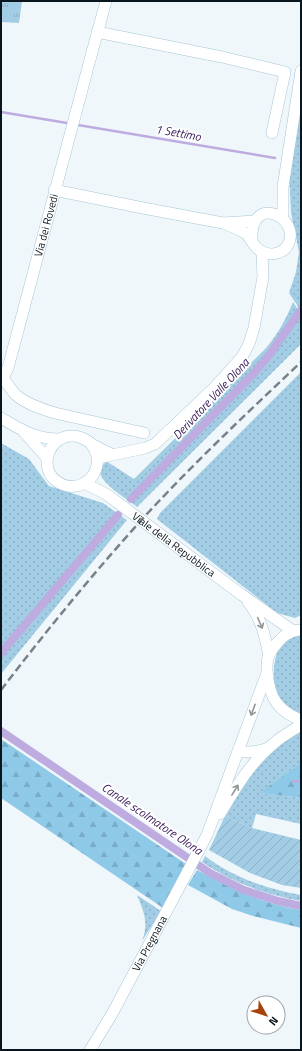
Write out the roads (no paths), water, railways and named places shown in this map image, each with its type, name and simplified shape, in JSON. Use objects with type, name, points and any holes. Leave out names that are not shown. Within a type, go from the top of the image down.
[{"type":"street","name":"Via dei Rovedi","points":[[2,377],[8,368],[54,190],[106,1]]},
{"type":"street","points":[[97,32],[222,57],[285,72],[272,133]]},
{"type":"street","points":[[301,72],[283,187],[286,219],[292,230],[292,238],[289,245],[284,250],[269,254],[262,252],[256,247],[252,239],[251,230],[255,221],[261,215],[276,213],[286,219],[301,228]]},
{"type":"street","points":[[270,213],[283,187]]},
{"type":"street","points":[[54,190],[223,223],[244,233],[252,239]]},
{"type":"street","points":[[223,223],[255,221]]},
{"type":"street","points":[[98,458],[144,448],[155,444],[214,387],[242,356],[249,344],[254,328],[264,277],[262,252]]},
{"type":"street","points":[[264,277],[277,253]]},
{"type":"street","points":[[2,377],[23,400],[54,414],[144,433]]},
{"type":"street","points":[[1,418],[24,432],[49,439],[60,439],[73,436],[81,437],[111,454]]},
{"type":"street","points":[[24,432],[47,458]]},
{"type":"street","points":[[60,439],[51,447],[47,458],[49,471],[53,478],[60,484],[72,486],[84,484],[91,478],[95,471],[98,458],[91,444]]},
{"type":"street","name":"Viale della Repubblica","points":[[95,471],[106,494]]},
{"type":"street","name":"Viale della Repubblica","points":[[84,484],[106,494],[242,595],[297,630]]},
{"type":"street","name":"Viale della Repubblica","points":[[242,595],[260,621],[269,656]]},
{"type":"street","points":[[297,630],[281,639],[275,645],[269,656],[267,673],[272,694],[279,707],[301,720]]},
{"type":"street","name":"Via Pregnana","points":[[207,835],[267,673]]},
{"type":"street","name":"Via Pregnana","points":[[90,1050],[112,1014],[207,835],[237,786],[268,748],[301,725]]},
{"type":"street","points":[[238,751],[257,752],[268,748]]},
{"type":"waterway","name":"1 Settimo","points":[[1,112],[67,123]]},
{"type":"waterway","name":"1 Settimo","points":[[78,125],[275,158]]},
{"type":"waterway","name":"Derivatore Valle Olona","points":[[131,499],[254,373],[267,358],[301,310]]},
{"type":"waterway","name":"Derivatore Valle Olona","points":[[1,653],[118,515]]},
{"type":"waterway","name":"Canale scolmatore Olona","points":[[1,731],[210,873],[244,890],[278,901],[301,906]]},
{"type":"waterway","points":[[292,781],[301,782]]},
{"type":"railway","points":[[1,690],[72,601],[146,515],[203,456],[301,362]]}]
